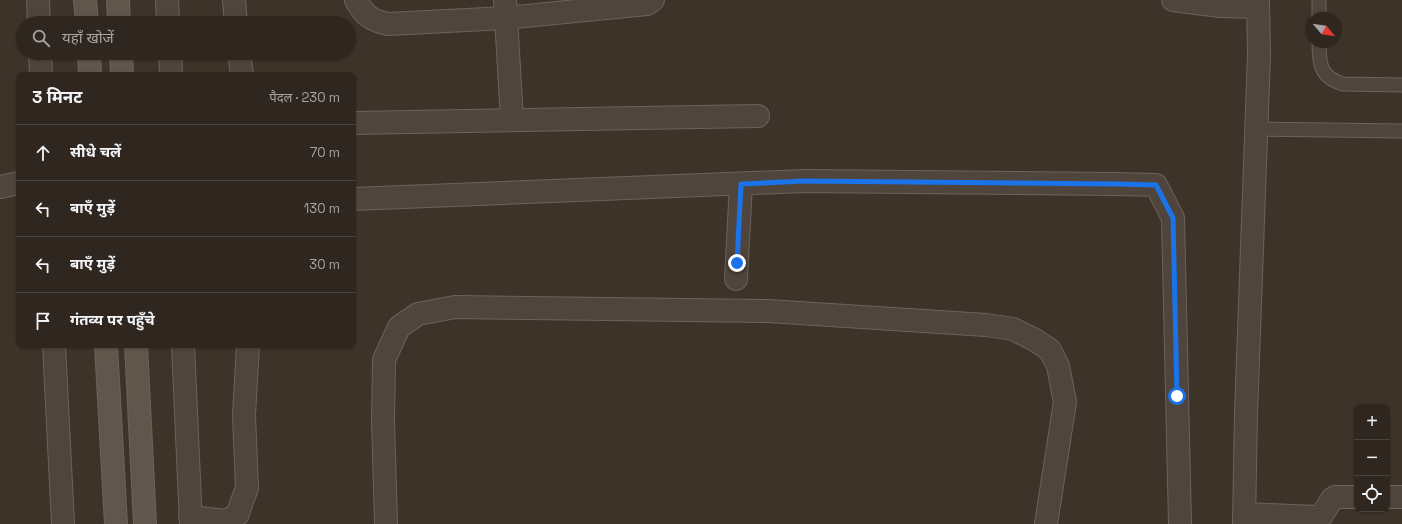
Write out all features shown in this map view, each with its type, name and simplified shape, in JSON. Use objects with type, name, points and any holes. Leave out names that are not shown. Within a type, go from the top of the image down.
[{"type":"street","points":[[38,0],[39,16]]},
{"type":"street","points":[[85,0],[86,16]]},
{"type":"street","points":[[118,0],[119,16]]},
{"type":"street","points":[[167,0],[168,16]]},
{"type":"street","points":[[234,0],[235,16]]},
{"type":"street","points":[[356,0],[361,9],[376,22],[388,24],[506,9],[647,4],[653,0]]},
{"type":"street","points":[[1173,0],[1220,6],[1258,4],[1256,129],[1246,405],[1244,519],[1316,517],[1322,515],[1332,499],[1335,497],[1354,497]]},
{"type":"street","points":[[506,9],[512,120]]},
{"type":"street","points":[[40,60],[41,72]]},
{"type":"street","points":[[89,60],[90,72]]},
{"type":"street","points":[[121,60],[122,72]]},
{"type":"street","points":[[170,60],[171,72]]},
{"type":"street","points":[[240,60],[242,72]]},
{"type":"street","points":[[356,123],[758,116]]},
{"type":"street","points":[[356,199],[804,181],[1156,185],[1173,218],[1180,524]]},
{"type":"street","points":[[0,187],[16,184]]},
{"type":"street","points":[[736,279],[741,184]]},
{"type":"street","points":[[386,524],[383,420],[384,360],[399,326],[418,314],[455,307],[768,311],[986,324],[1013,329],[1035,340],[1050,350],[1058,366],[1065,402],[1046,524]]},
{"type":"street","points":[[54,348],[63,524]]},
{"type":"street","points":[[106,348],[116,524]]},
{"type":"street","points":[[136,348],[145,524]]},
{"type":"street","points":[[183,348],[190,520],[226,521],[238,514],[247,488],[244,415],[248,348]]},
{"type":"street","points":[[1390,497],[1402,497]]},
{"type":"lane","points":[[1319,0],[1319,12]]},
{"type":"lane","points":[[1319,48],[1319,62],[1322,68],[1328,77],[1337,82],[1343,84],[1402,85]]},
{"type":"lane","points":[[1256,129],[1402,132]]},
{"type":"route","points":[[737,263],[741,184],[804,181],[1156,185],[1173,218],[1177,396]]}]
